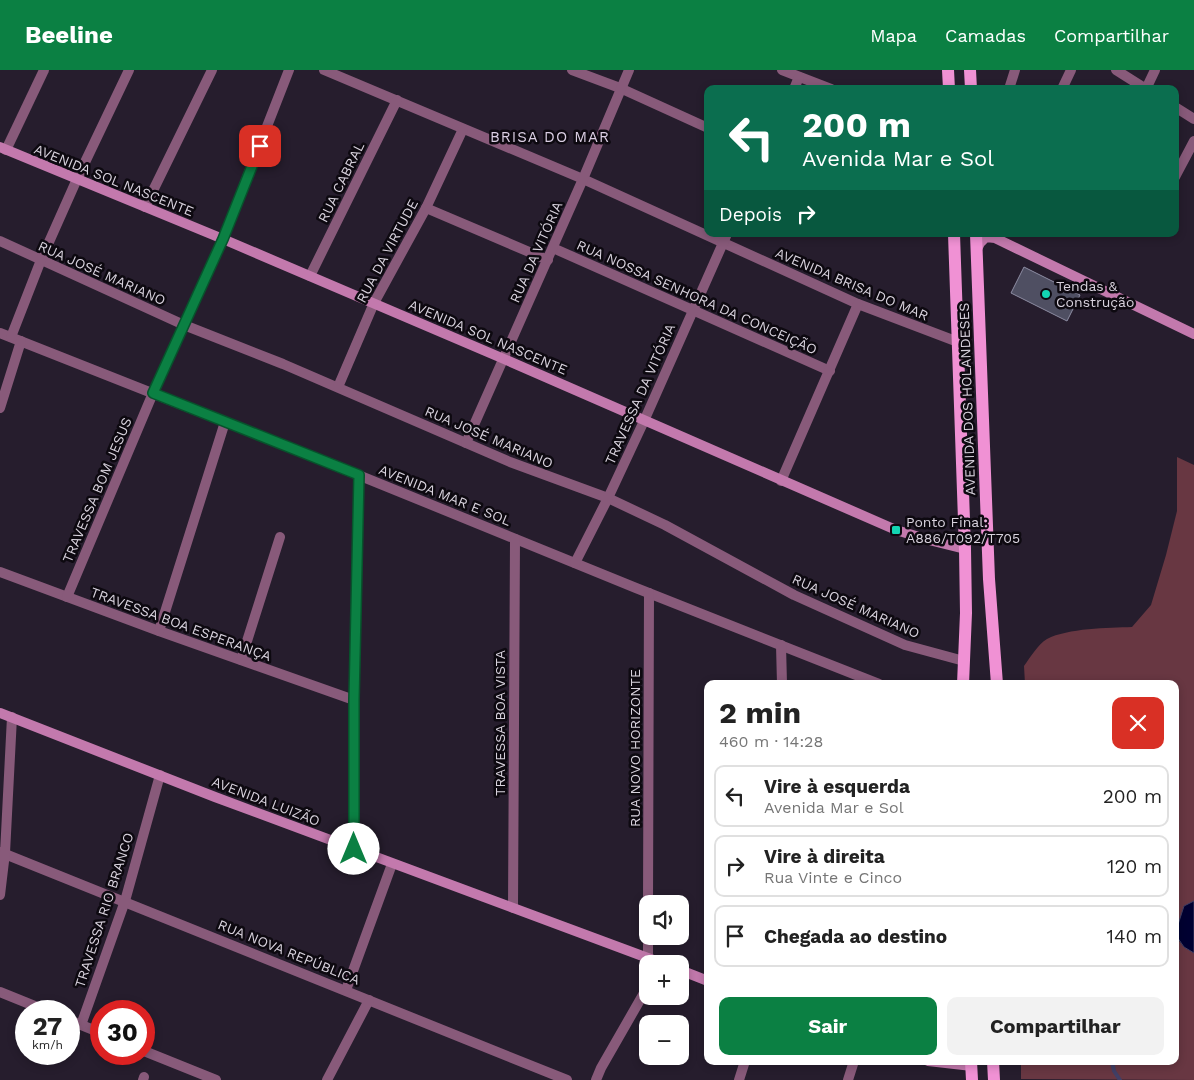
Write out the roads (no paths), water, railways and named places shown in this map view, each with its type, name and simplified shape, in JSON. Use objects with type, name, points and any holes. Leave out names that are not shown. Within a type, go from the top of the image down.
[{"type":"main road","points":[[948,70],[949,85]]},
{"type":"main road","points":[[970,70],[971,85]]},
{"type":"main road","name":"AVENIDA SOL NASCENTE","points":[[3,149],[374,303],[896,530],[965,549]]},
{"type":"main road","name":"AVENIDA DOS HOLANDESES","points":[[954,237],[965,549],[966,613],[963,680]]},
{"type":"main road","name":"AVENIDA DOS HOLANDESES","points":[[976,237],[989,579],[997,680]]},
{"type":"main road","points":[[977,248],[984,238],[994,237],[1194,334]]},
{"type":"main road","name":"AVENIDA LUIZÃO","points":[[0,713],[392,864],[640,955]]},
{"type":"main road","points":[[689,974],[704,979]]},
{"type":"main road","points":[[972,1065],[972,1080]]},
{"type":"main road","points":[[993,1065],[994,1080]]},
{"type":"street","points":[[3,149],[44,70]]},
{"type":"street","points":[[11,337],[41,260],[129,70]]},
{"type":"street","points":[[145,207],[212,70]]},
{"type":"street","name":"TRAVESSA BOM JESUS","points":[[67,597],[153,393],[223,239],[289,70]]},
{"type":"street","name":"AVENIDA BRISA DO MAR","points":[[324,70],[704,230]]},
{"type":"street","points":[[572,70],[620,88],[704,126]]},
{"type":"street","name":"RUA DA VITÓRIA","points":[[466,443],[548,260],[629,70]]},
{"type":"street","points":[[782,70],[821,85]]},
{"type":"street","points":[[1010,85],[1014,70]]},
{"type":"street","points":[[1064,85],[1071,70]]},
{"type":"street","points":[[1116,70],[1140,85]]},
{"type":"street","points":[[1148,85],[1155,70]]},
{"type":"street","points":[[796,85],[799,77]]},
{"type":"street","name":"RUA CABRAL","points":[[310,276],[397,100]]},
{"type":"street","points":[[1179,110],[1194,119]]},
{"type":"street","name":"RUA DA VIRTUDE","points":[[338,388],[374,303],[426,208],[463,130]]},
{"type":"street","points":[[1179,169],[1194,141]]},
{"type":"street","points":[[426,208],[548,260]]},
{"type":"street","name":"AVENIDA BRISA DO MAR","points":[[724,239],[858,304],[958,342]]},
{"type":"street","name":"TRAVESSA DA VITÓRIA","points":[[575,563],[644,421],[724,239]]},
{"type":"street","name":"RUA JOSÉ MARIANO","points":[[0,241],[184,325],[338,388],[510,462],[608,498],[665,525],[794,594],[906,645],[964,661]]},
{"type":"street","name":"RUA NOSSA SENHORA DA CONCEIÇÃO","points":[[552,248],[830,371]]},
{"type":"street","points":[[781,480],[858,304]]},
{"type":"street","name":"AVENIDA MAR E SOL","points":[[0,333],[22,340],[869,680]]},
{"type":"street","points":[[0,408],[22,340]]},
{"type":"street","points":[[160,631],[225,422]]},
{"type":"street","points":[[354,849],[354,700],[359,475]]},
{"type":"street","points":[[241,660],[280,537]]},
{"type":"street","name":"TRAVESSA BOA VISTA","points":[[513,908],[515,539]]},
{"type":"street","name":"TRAVESSA BOA ESPERANÇA","points":[[0,572],[354,700]]},
{"type":"street","name":"RUA NOVO HORIZONTE","points":[[648,895],[649,593]]},
{"type":"street","points":[[781,645],[782,680]]},
{"type":"street","points":[[0,894],[12,717]]},
{"type":"street","name":"TRAVESSA RIO BRANCO","points":[[81,1025],[125,901],[160,774]]},
{"type":"street","name":"RUA NOVA REPÚBLICA","points":[[2,852],[567,1080]]},
{"type":"street","points":[[346,990],[392,864]]},
{"type":"street","points":[[0,992],[20,1000]]},
{"type":"street","points":[[327,1080],[369,1000]]},
{"type":"street","points":[[596,1080],[639,1002]]},
{"type":"street","points":[[81,1025],[90,1029]]},
{"type":"street","points":[[155,1055],[216,1080]]},
{"type":"street","points":[[739,1080],[744,1065]]},
{"type":"street","points":[[848,1080],[853,1065]]},
{"type":"waterway","points":[[1113,1065],[1114,1071],[1120,1080]]},
{"type":"place","name":"Tendas & Construção","points":[[1046,294]]},
{"type":"place","name":"Ponto Final: A886/T092/T705","points":[[896,530]]},
{"type":"district","name":"BRISA DO MAR","points":[[550,137]]}]
